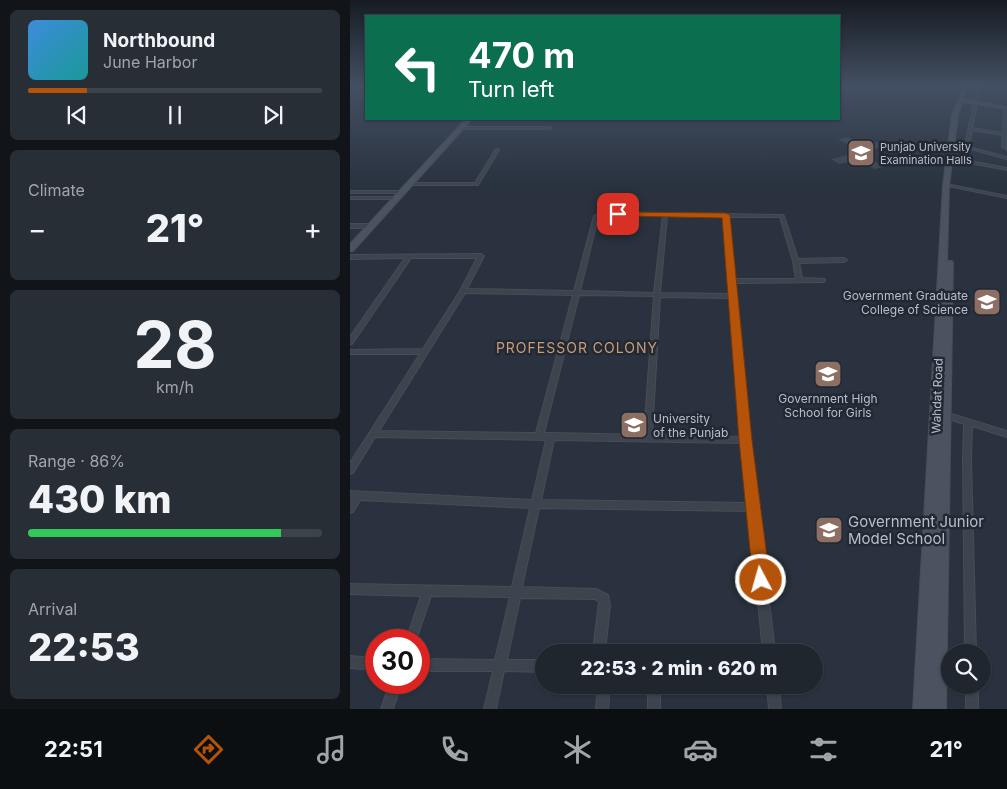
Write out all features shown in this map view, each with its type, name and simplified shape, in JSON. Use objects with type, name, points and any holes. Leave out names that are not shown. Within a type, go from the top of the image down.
[{"type":"main road","name":"Wahdat Road","points":[[922,709],[945,415],[952,186],[960,119]]},
{"type":"main road","points":[[350,249],[397,195],[468,120]]},
{"type":"main road","name":"Wahdat Road","points":[[937,709],[936,523],[942,251],[946,186],[958,145]]},
{"type":"street","points":[[972,119],[970,129],[958,145],[1007,158]]},
{"type":"street","points":[[1006,121],[1004,147],[1007,149]]},
{"type":"street","points":[[461,128],[549,128]]},
{"type":"street","points":[[970,129],[1006,135]]},
{"type":"street","points":[[408,184],[476,184],[497,150]]},
{"type":"street","points":[[955,159],[1007,169]]},
{"type":"street","points":[[952,186],[1007,197]]},
{"type":"street","points":[[350,192],[397,195]]},
{"type":"street","points":[[350,198],[397,195]]},
{"type":"street","points":[[540,435],[598,214],[782,216],[796,261],[799,281]]},
{"type":"street","points":[[648,438],[656,294],[665,215]]},
{"type":"street","points":[[726,215],[746,440],[768,644]]},
{"type":"street","points":[[350,226],[369,226]]},
{"type":"street","points":[[350,257],[481,256],[462,291],[350,470]]},
{"type":"street","points":[[350,342],[409,257]]},
{"type":"street","points":[[796,261],[844,260]]},
{"type":"street","points":[[732,281],[823,280]]},
{"type":"street","points":[[462,291],[733,296]]},
{"type":"street","points":[[350,352],[425,351]]},
{"type":"street","points":[[945,415],[1007,434]]},
{"type":"street","points":[[968,422],[971,644]]},
{"type":"street","points":[[372,434],[540,435],[746,440]]},
{"type":"street","points":[[490,709],[551,436]]},
{"type":"street","points":[[350,509],[354,495],[536,504],[754,507]]},
{"type":"street","points":[[350,589],[596,594],[601,596],[605,605],[600,644]]},
{"type":"street","points":[[415,629],[428,590]]},
{"type":"street","points":[[350,662],[365,663]]},
{"type":"street","points":[[430,665],[535,666]]},
{"type":"street","points":[[386,709],[392,694]]},
{"type":"street","points":[[602,709],[603,694]]},
{"type":"street","points":[[654,694],[654,709]]},
{"type":"street","points":[[774,694],[775,709]]},
{"type":"street","points":[[972,694],[972,709]]},
{"type":"building","points":[[848,137],[862,145],[879,142],[887,146],[860,152],[838,139]]},
{"type":"building","points":[[859,152],[884,167],[874,169],[859,160],[839,164],[831,159]]},
{"type":"place","name":"Punjab University Examination Halls","points":[[861,153]]},
{"type":"place","name":"Government Graduate College of Science","points":[[987,302]]},
{"type":"place","name":"Government High School for Girls","points":[[828,374]]},
{"type":"place","name":"University of the Punjab","points":[[634,425]]},
{"type":"place","name":"Government Junior Model School","points":[[829,530]]},
{"type":"district","name":"PROFESSOR COLONY","points":[[577,347]]},
{"type":"route","points":[[618,214],[726,215],[746,440],[761,580]]}]
